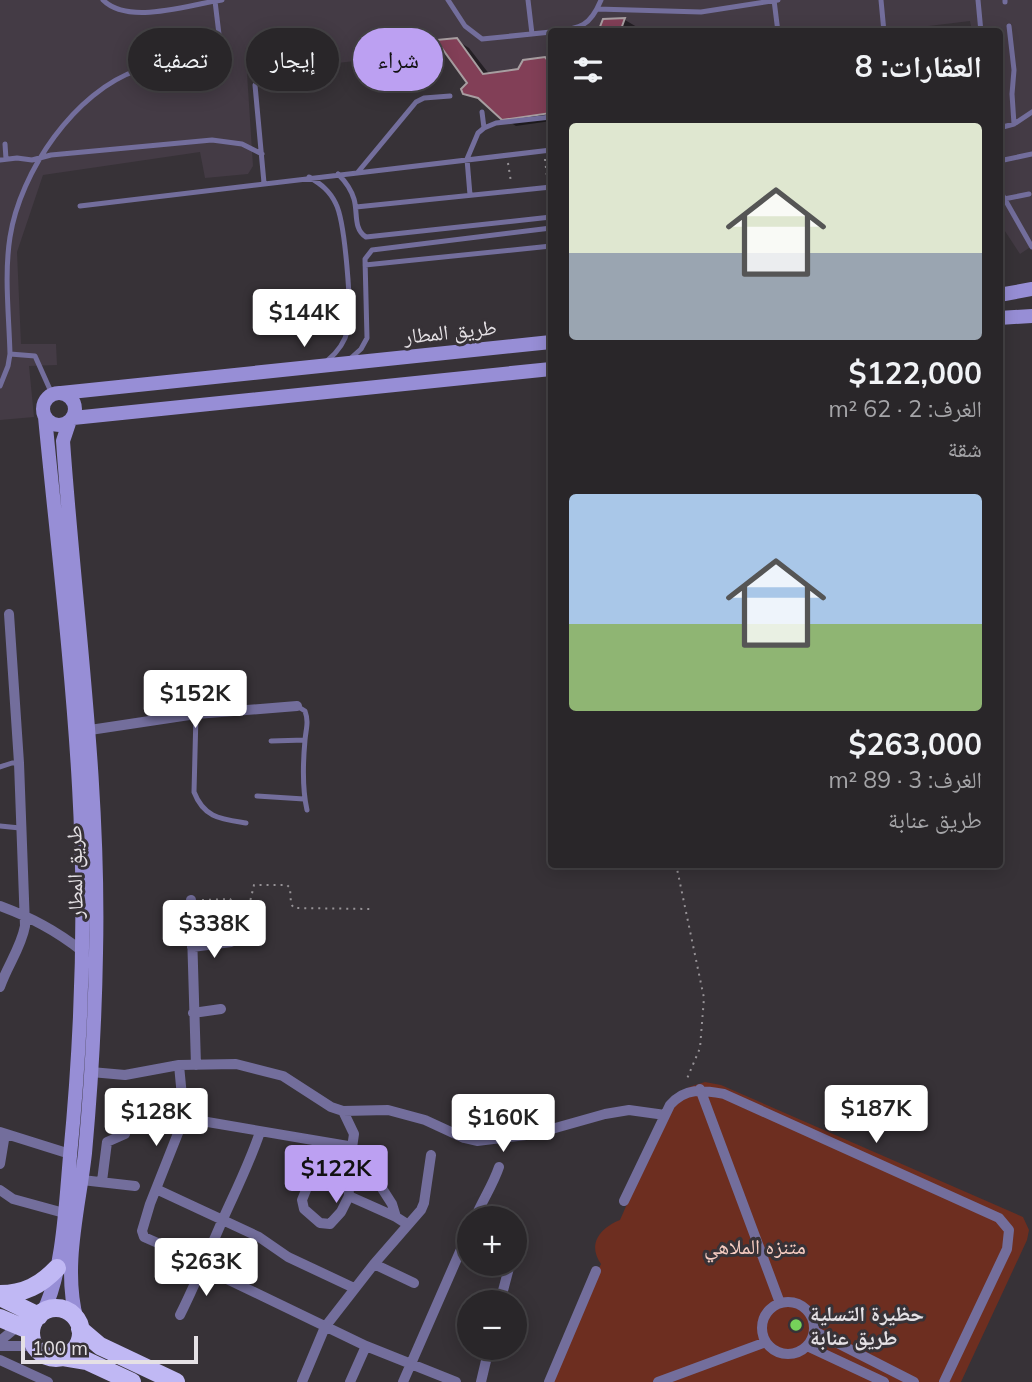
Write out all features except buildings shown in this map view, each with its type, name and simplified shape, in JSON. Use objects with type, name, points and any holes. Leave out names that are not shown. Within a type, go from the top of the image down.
[{"type":"highway","points":[[0,1295],[33,1287],[57,1268]]},
{"type":"highway","points":[[0,1295],[33,1326],[46,1356],[87,1362],[132,1382]]},
{"type":"highway","points":[[0,1318],[33,1326],[61,1309],[72,1315],[100,1346],[176,1382]]},
{"type":"highway","points":[[62,1357],[75,1349],[79,1325]]},
{"type":"main road","points":[[1003,294],[1032,289]]},
{"type":"main road","points":[[1003,318],[1032,316]]},
{"type":"main road","name":"طريق المطار","points":[[56,393],[548,342]]},
{"type":"main road","points":[[71,420],[76,411],[75,403],[68,395],[56,393],[44,402],[45,417],[57,425],[71,420],[548,369]]},
{"type":"main road","name":"طريق المطار","points":[[33,1326],[53,1291],[57,1268],[71,1154],[89,951],[95,844],[45,417]]},
{"type":"main road","name":"طريق المطار","points":[[71,420],[63,441],[83,730]]},
{"type":"main road","name":"طريق المطار","points":[[79,1325],[72,1296],[71,1269],[91,1072],[89,951]]},
{"type":"street","points":[[0,987],[3,967],[19,947],[24,934],[19,763],[5,630],[9,614]]},
{"type":"street","points":[[83,730],[196,714],[297,706]]},
{"type":"street","points":[[191,900],[196,1065]]},
{"type":"street","points":[[0,906],[55,930],[89,951]]},
{"type":"street","points":[[192,947],[231,942]]},
{"type":"street","points":[[193,1013],[221,1009]]},
{"type":"street","points":[[91,1072],[125,1076],[179,1065],[236,1064],[284,1076],[331,1107],[343,1111],[388,1110],[425,1120],[477,1141],[534,1134],[629,1110],[665,1115]]},
{"type":"street","points":[[179,1065],[184,1118],[142,1229],[143,1236],[194,1259],[204,1268],[325,1327],[456,1382]]},
{"type":"street","points":[[700,1089],[780,1303]]},
{"type":"street","points":[[624,1201],[665,1115],[681,1095],[700,1089],[724,1094],[1005,1222],[1010,1239],[1007,1249],[944,1382]]},
{"type":"street","points":[[325,1143],[302,1200],[308,1215],[320,1223],[330,1224],[341,1212],[349,1196],[348,1175],[354,1149],[354,1130],[343,1111]]},
{"type":"street","points":[[184,1118],[342,1144],[354,1149],[386,1194],[396,1217]]},
{"type":"street","points":[[180,1315],[204,1268],[260,1132]]},
{"type":"street","points":[[0,1164],[3,1133],[71,1154]]},
{"type":"street","points":[[102,1181],[107,1142],[125,1134]]},
{"type":"street","points":[[302,1382],[325,1327],[354,1288],[418,1214],[424,1203],[431,1155]]},
{"type":"street","points":[[481,1206],[499,1167]]},
{"type":"street","points":[[82,1180],[135,1186]]},
{"type":"street","points":[[156,1189],[259,1237],[288,1257],[354,1288]]},
{"type":"street","points":[[0,1190],[13,1199],[64,1213]]},
{"type":"street","points":[[349,1196],[407,1224]]},
{"type":"street","points":[[403,1382],[457,1259]]},
{"type":"street","points":[[374,1264],[414,1283]]},
{"type":"street","points":[[549,1382],[596,1271]]},
{"type":"street","points":[[789,1301],[806,1308],[814,1322],[814,1331],[807,1346],[799,1351],[782,1353],[772,1349],[762,1334],[765,1316],[780,1303],[789,1301]]},
{"type":"street","points":[[0,1344],[33,1326]]},
{"type":"street","points":[[0,1344],[33,1326]]},
{"type":"street","points":[[814,1331],[914,1382]]},
{"type":"street","points":[[658,1382],[766,1342]]},
{"type":"street","points":[[350,1382],[366,1346]]},
{"type":"street","points":[[807,1346],[884,1382]]},
{"type":"street","points":[[0,1360],[48,1382]]},
{"type":"street","points":[[481,1382],[486,1360]]},
{"type":"lane","points":[[103,0],[119,10],[144,12],[222,0]]},
{"type":"lane","points":[[449,0],[465,26],[482,39],[548,32]]},
{"type":"lane","points":[[528,0],[532,34]]},
{"type":"lane","points":[[571,28],[588,22],[601,0]]},
{"type":"lane","points":[[597,9],[701,12],[775,0],[778,28]]},
{"type":"lane","points":[[881,0],[884,28]]},
{"type":"lane","points":[[978,0],[981,28]]},
{"type":"lane","points":[[0,386],[10,354],[10,237],[22,195],[42,158],[73,115],[110,83],[132,72],[156,65],[219,57],[221,51],[215,1]]},
{"type":"lane","points":[[1009,26],[1014,70],[1014,124]]},
{"type":"lane","points":[[256,91],[264,183]]},
{"type":"lane","points":[[358,172],[416,102],[424,98],[450,96]]},
{"type":"lane","points":[[482,112],[484,128]]},
{"type":"lane","points":[[1003,127],[1031,115]]},
{"type":"lane","points":[[470,195],[467,159],[478,133],[496,124],[548,117]]},
{"type":"lane","points":[[5,144],[3,160],[30,160],[212,140],[242,144],[262,154]]},
{"type":"lane","points":[[80,206],[548,150]]},
{"type":"lane","points":[[1003,160],[1032,154]]},
{"type":"lane","points":[[338,174],[348,186],[359,232],[366,237],[548,217]]},
{"type":"lane","points":[[309,177],[326,189],[337,206],[349,307],[344,341],[330,359],[320,365]]},
{"type":"lane","points":[[355,207],[548,187]]},
{"type":"lane","points":[[1029,194],[1004,200],[1032,247]]},
{"type":"lane","points":[[344,363],[356,354],[367,338],[365,265],[368,254],[377,247],[548,228]]},
{"type":"lane","points":[[365,265],[548,246]]},
{"type":"lane","points":[[10,354],[35,356],[56,393]]},
{"type":"lane","points":[[297,706],[306,713],[308,722],[304,799],[307,810]]},
{"type":"lane","points":[[196,714],[196,797],[214,817],[246,823]]},
{"type":"lane","points":[[271,740],[305,740]]},
{"type":"lane","points":[[0,768],[19,763]]},
{"type":"lane","points":[[257,796],[304,799]]},
{"type":"lane","points":[[0,826],[20,828]]},
{"type":"path","points":[[544,151],[548,175]]},
{"type":"path","points":[[507,155],[512,191]]},
{"type":"path","points":[[677,868],[704,998],[700,1048],[681,1095]]},
{"type":"path","points":[[235,905],[250,905],[253,887],[260,884],[288,886],[291,905],[295,908],[371,909]]},
{"type":"path","points":[[191,900],[230,900],[235,905],[235,929],[231,942]]},
{"type":"shaded area","points":[[0,0],[1032,0],[1032,246],[1020,254],[1003,228],[1003,28],[971,28],[970,21],[912,28],[548,28],[548,113],[502,120],[478,98],[463,94],[461,89],[467,82],[443,51],[443,28],[353,28],[353,61],[339,63],[339,28],[246,28],[246,91],[248,91],[253,166],[248,174],[205,178],[200,152],[43,175],[17,252],[21,344],[56,344],[57,365],[29,366],[34,417],[0,420]]},
{"type":"green space","name":"متنزه الملاهي","points":[[705,1082],[721,1085],[1023,1217],[1029,1230],[1027,1240],[961,1382],[548,1382],[601,1264],[595,1250],[598,1238],[607,1227],[620,1220],[673,1099],[689,1087]]},
{"type":"place","name":"حظيرة التسلية طريق عنابة","points":[[796,1325]]}]
